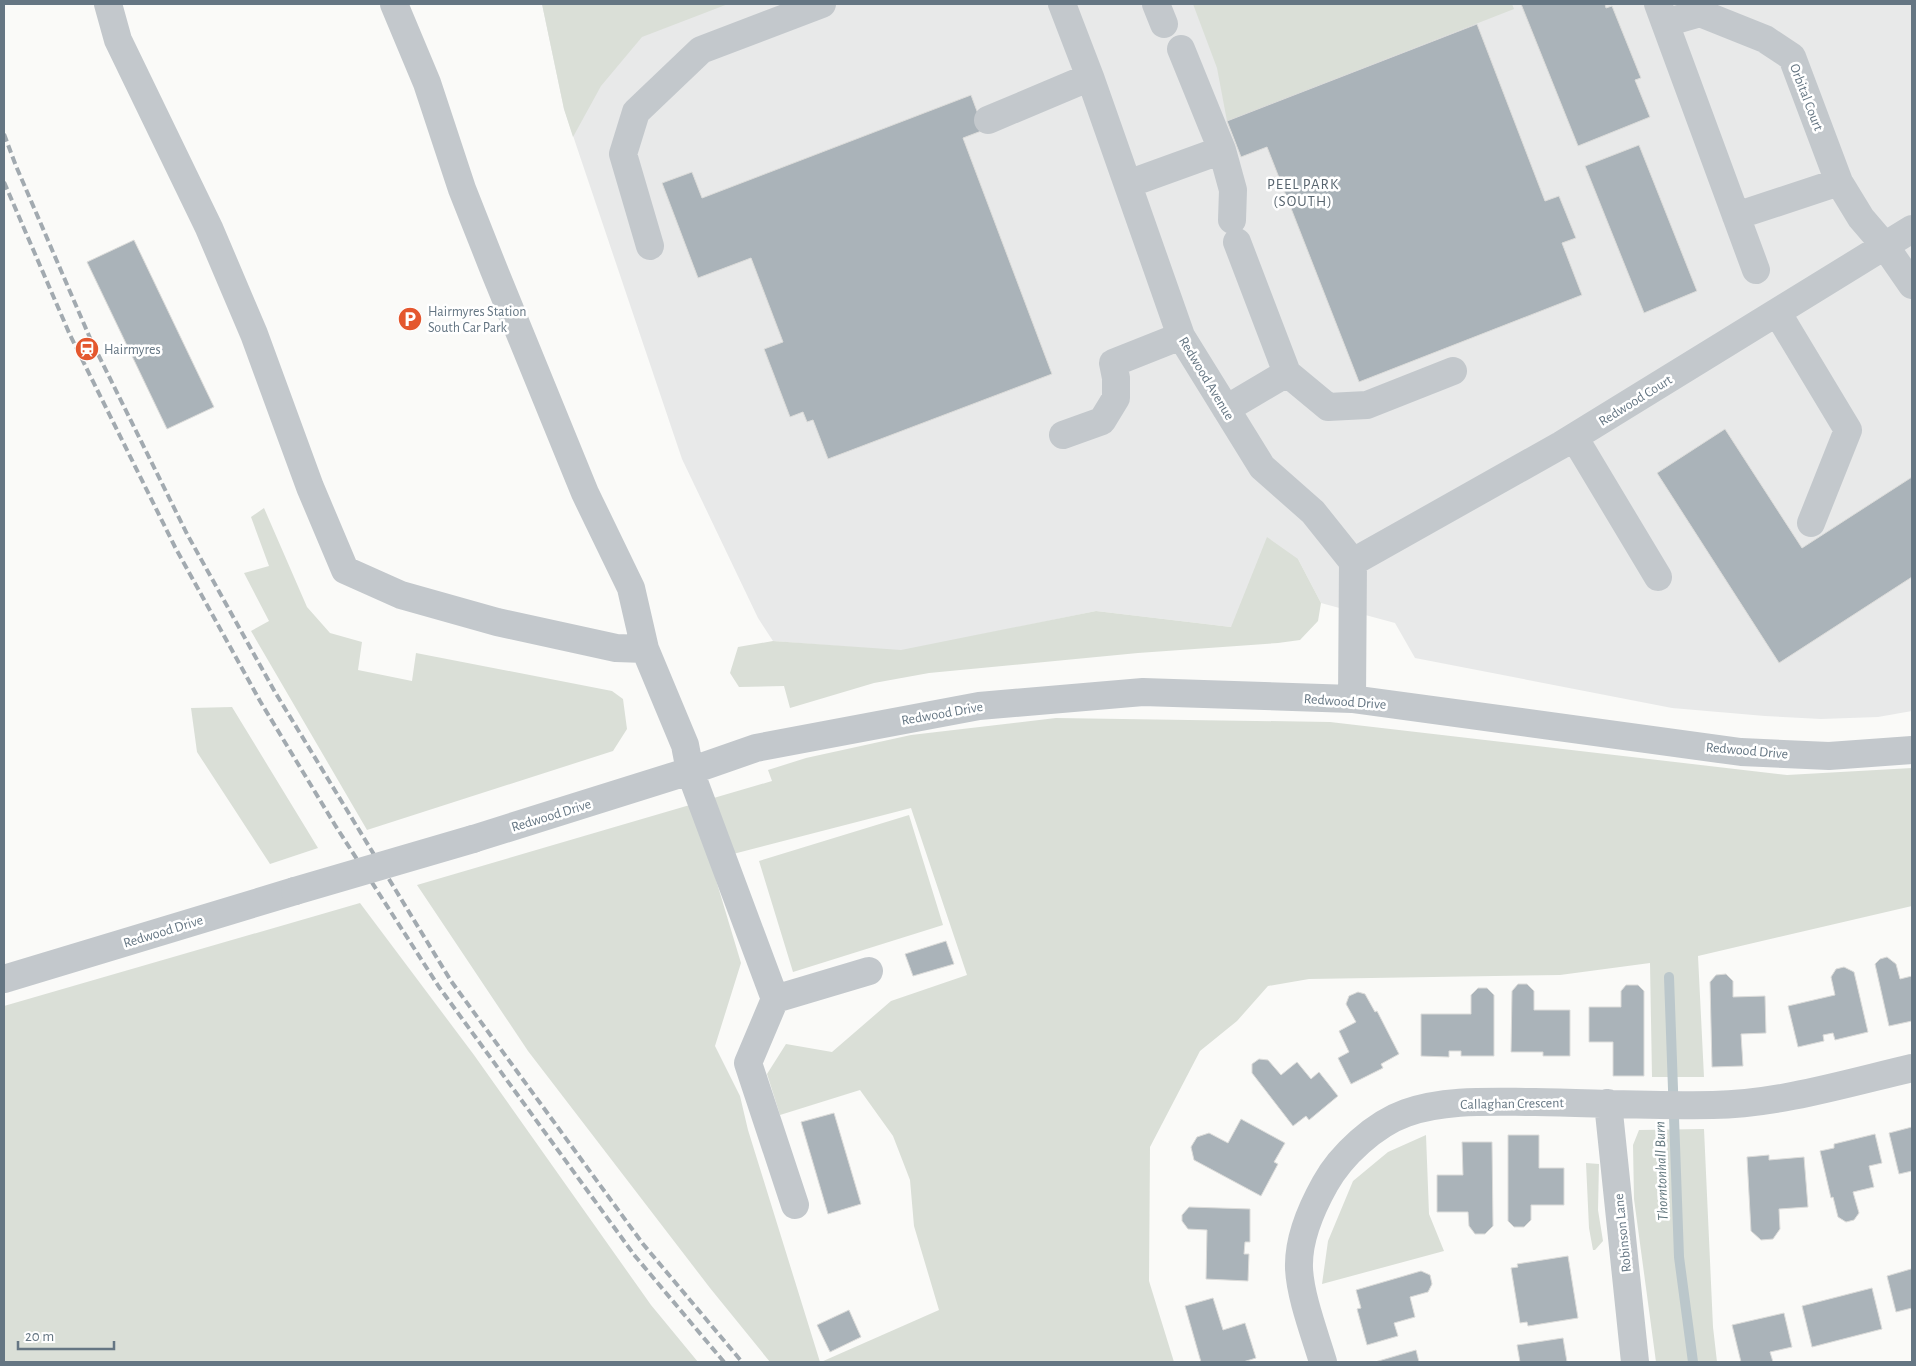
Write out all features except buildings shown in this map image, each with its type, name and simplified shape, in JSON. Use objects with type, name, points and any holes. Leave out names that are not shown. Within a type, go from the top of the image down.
[{"type":"street","points":[[108,4],[118,40],[209,228],[254,334],[310,487],[345,570],[401,596],[497,622],[616,648],[645,649]]},
{"type":"street","points":[[394,4],[427,83],[462,189],[497,279],[585,493],[631,588],[645,649],[685,745],[690,771],[775,999],[748,1063],[795,1205]]},
{"type":"street","points":[[650,246],[623,154],[636,112],[701,50],[822,4]]},
{"type":"street","name":"Redwood Avenue","points":[[1062,4],[1090,77],[1181,336],[1262,467],[1313,512],[1352,562]]},
{"type":"street","name":"Orbital Court","points":[[1756,270],[1661,14],[1700,13],[1766,39],[1792,57],[1839,182],[1861,218],[1885,246],[1912,285]]},
{"type":"street","points":[[1181,49],[1222,150],[1233,190],[1234,231],[1287,374],[1328,407],[1367,405],[1453,371]]},
{"type":"street","points":[[988,120],[1090,77]]},
{"type":"street","points":[[1128,184],[1222,150]]},
{"type":"street","points":[[1736,216],[1839,182]]},
{"type":"street","name":"Redwood Court","points":[[1352,562],[1574,437],[1912,230]]},
{"type":"street","points":[[1777,312],[1848,430],[1810,523]]},
{"type":"street","points":[[1063,435],[1102,421],[1116,398],[1116,378],[1113,363],[1181,336]]},
{"type":"street","points":[[1226,409],[1287,374]]},
{"type":"street","points":[[1574,437],[1658,577]]},
{"type":"street","points":[[1352,562],[1354,624],[1352,699]]},
{"type":"street","name":"Redwood Drive","points":[[4,979],[473,839],[690,771],[756,748],[979,706],[1143,692],[1352,699],[1741,752],[1828,756],[1912,750]]},
{"type":"street","points":[[775,999],[869,972]]},
{"type":"street","name":"Callaghan Crescent","points":[[1323,1362],[1302,1287],[1299,1269],[1300,1253],[1308,1219],[1315,1201],[1332,1172],[1356,1144],[1388,1121],[1406,1113],[1433,1106],[1480,1101],[1711,1105],[1790,1096],[1912,1068]]},
{"type":"street","name":"Robinson Lane","points":[[1608,1104],[1635,1362]]},
{"type":"shaded area","points":[[542,4],[1912,4],[1912,711],[1878,717],[1821,719],[1672,708],[1415,658],[1395,623],[1321,603],[1298,559],[1231,627],[1096,611],[901,651],[773,641],[758,618],[682,459],[564,109]]},
{"type":"shaded area","points":[[542,4],[728,4],[642,37],[601,86],[573,137],[564,109]]},
{"type":"shaded area","points":[[1193,4],[1512,4],[1514,9],[1227,121],[1217,68]]},
{"type":"shaded area","points":[[264,508],[307,607],[330,633],[362,642],[358,670],[412,681],[416,653],[612,691],[623,699],[627,729],[613,751],[367,830],[251,631],[269,621],[244,573],[269,566],[251,517]]},
{"type":"shaded area","points":[[1267,537],[1298,559],[1321,603],[1318,621],[1300,640],[929,673],[874,683],[790,708],[784,686],[739,687],[730,673],[738,647],[773,641],[901,650],[1096,611],[1231,627]]},
{"type":"shaded area","points":[[232,707],[318,848],[270,864],[197,752],[191,708]]},
{"type":"shaded area","points":[[1056,718],[1330,722],[1787,775],[1912,768],[1912,906],[1698,956],[1704,1077],[1652,1077],[1650,963],[1560,975],[1309,979],[1268,986],[1237,1021],[1200,1051],[1150,1147],[1149,1281],[1174,1362],[821,1362],[939,1310],[914,1226],[910,1180],[893,1136],[860,1090],[780,1115],[767,1074],[786,1044],[832,1052],[891,1001],[967,975],[911,808],[710,860],[741,963],[715,1046],[740,1096],[748,1130],[820,1362],[770,1362],[710,1288],[528,1051],[417,885],[772,781],[768,770],[806,758],[911,735]]},
{"type":"shaded area","points":[[909,815],[943,925],[793,972],[759,861]]},
{"type":"shaded area","points":[[360,903],[474,1055],[651,1305],[698,1362],[4,1362],[4,1006]]},
{"type":"shaded area","points":[[1704,1129],[1713,1327],[1717,1362],[1656,1362],[1634,1199],[1633,1145],[1639,1130]]},
{"type":"shaded area","points":[[1426,1135],[1429,1214],[1444,1251],[1322,1284],[1328,1241],[1353,1181],[1388,1152]]},
{"type":"shaded area","points":[[1586,1163],[1599,1164],[1598,1210],[1603,1241],[1595,1250],[1593,1250],[1589,1228]]},
{"type":"waterway","name":"Thorntonhall Burn","points":[[1669,977],[1679,1257],[1693,1362]]},
{"type":"railway","points":[[4,134],[90,338],[187,534],[275,692],[451,981],[643,1244],[742,1362]]},
{"type":"railway","points":[[4,182],[70,335],[175,547],[260,701],[335,825],[439,987],[635,1256],[724,1362]]},
{"type":"place","name":"Hairmyres Station South Car Park","points":[[410,319]]},
{"type":"place","name":"Hairmyres","points":[[87,349]]},
{"type":"district","name":"PEEL PARK (SOUTH)","points":[[1303,192]]}]
